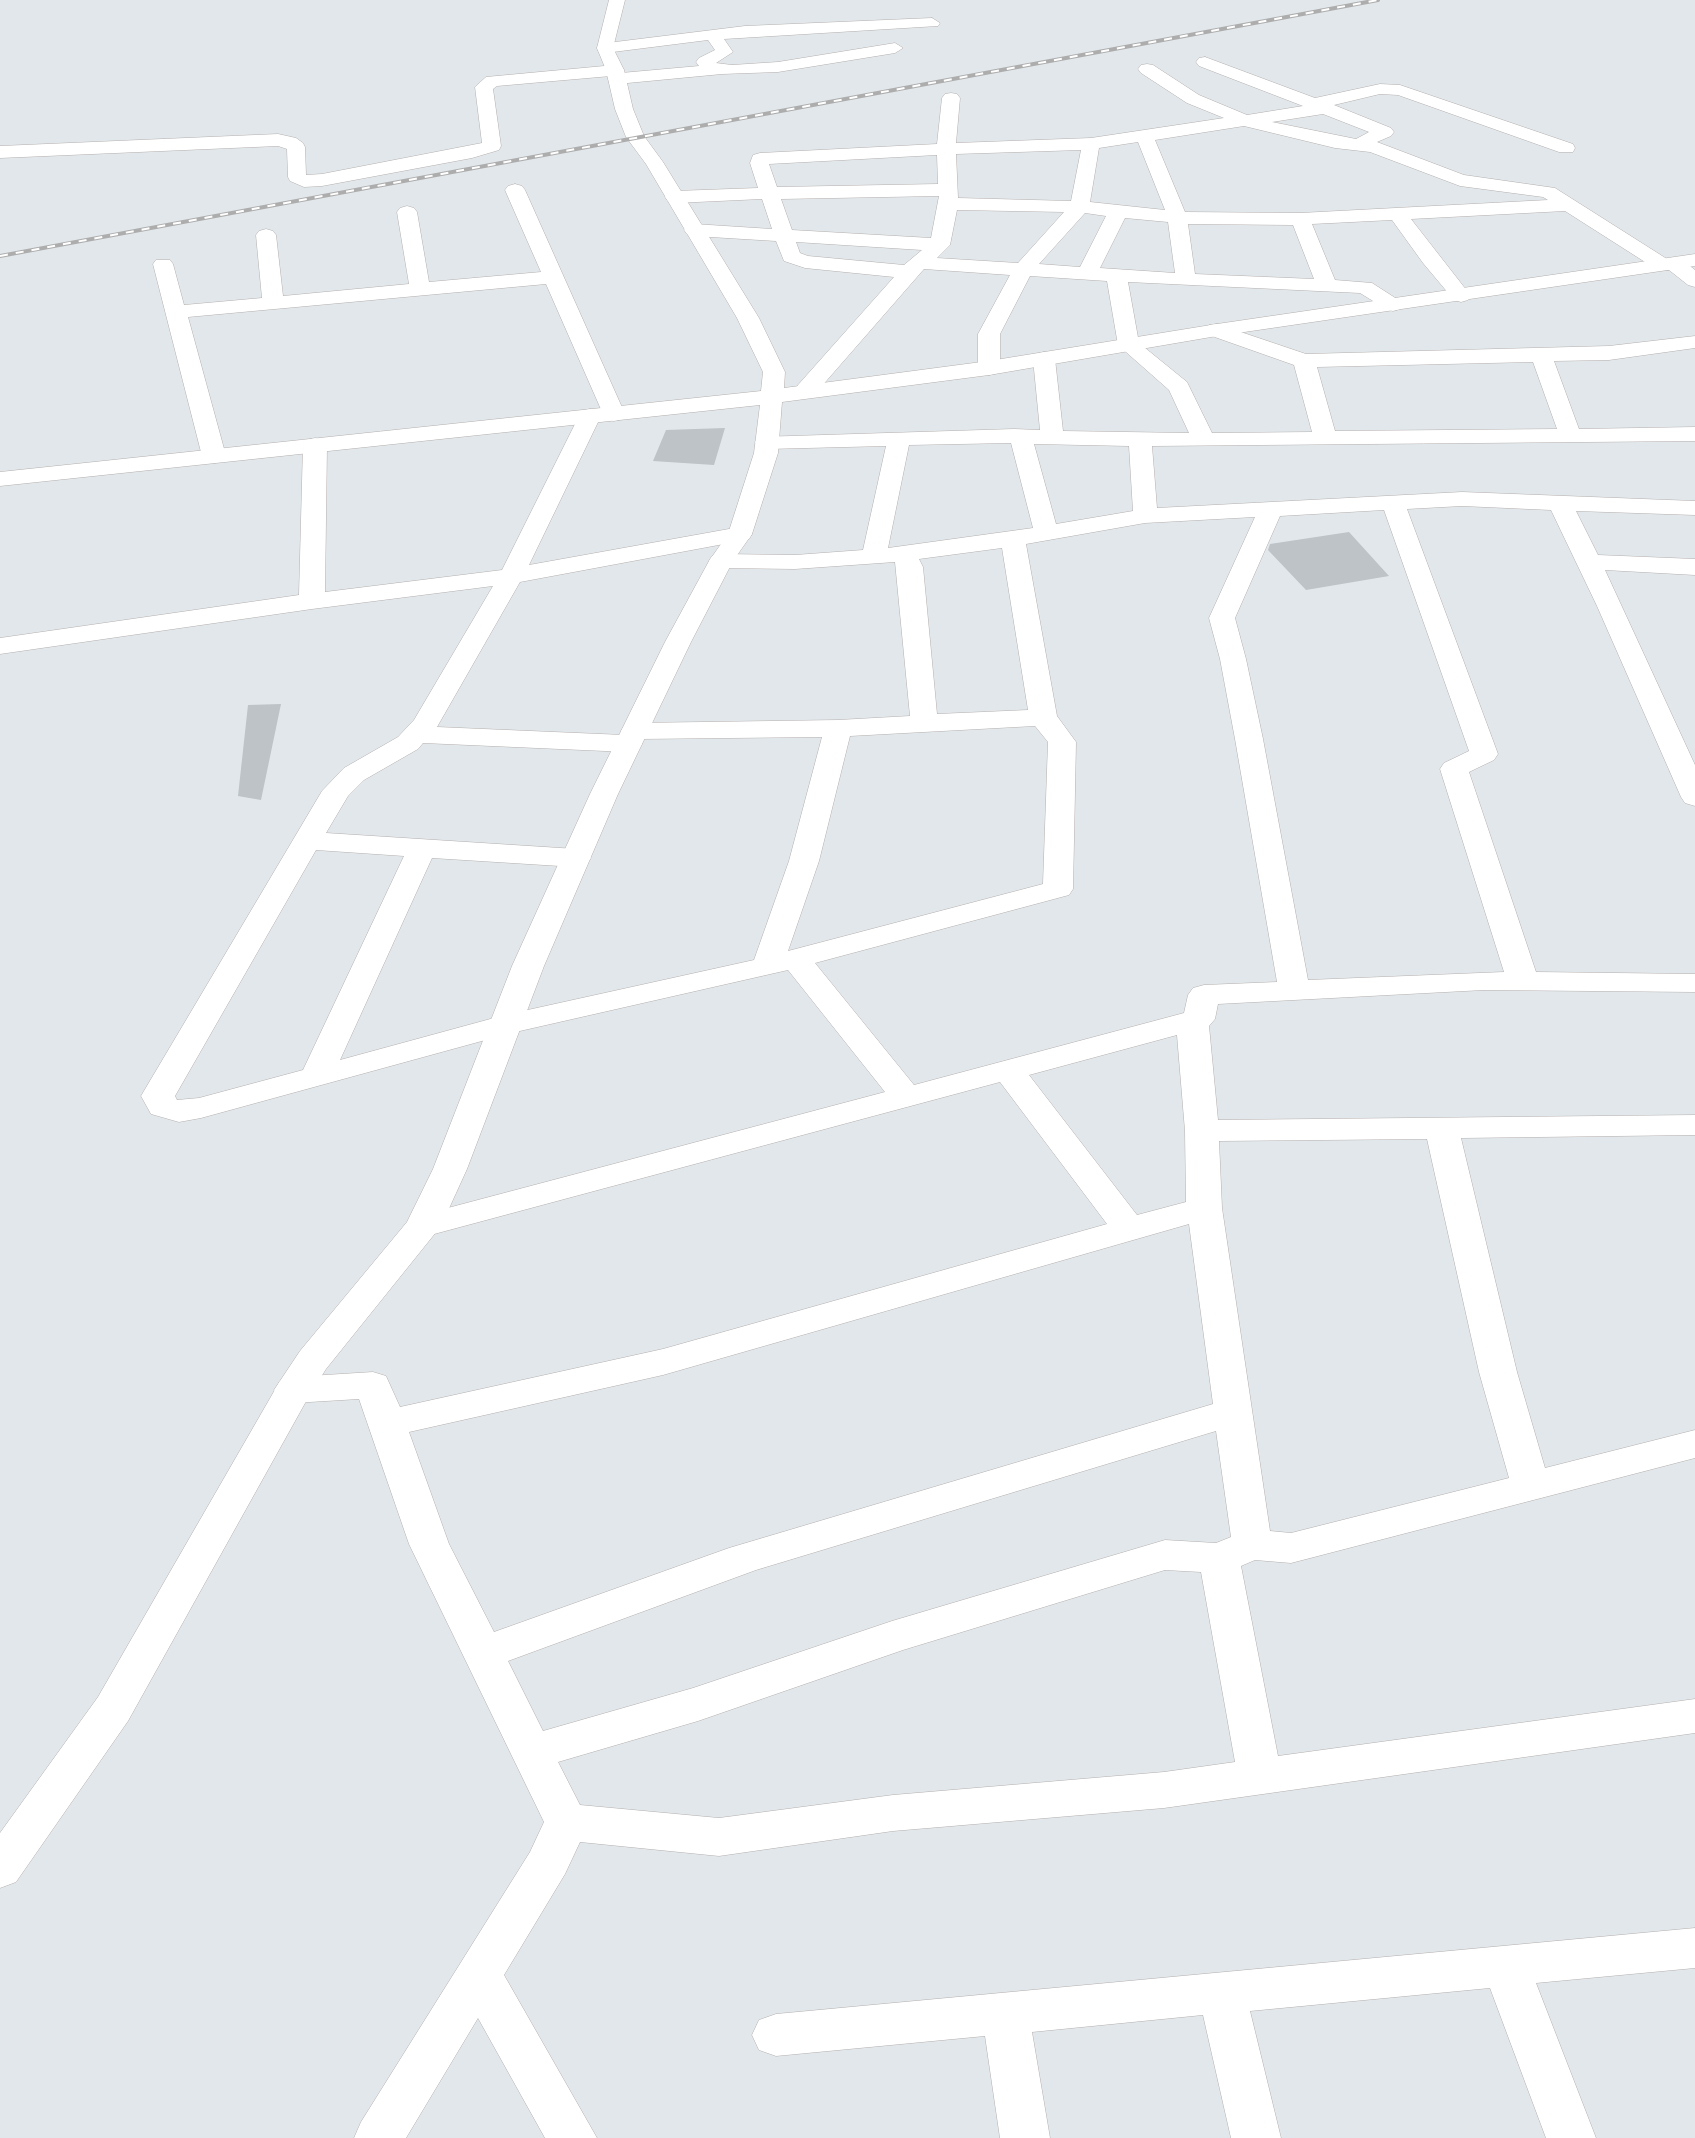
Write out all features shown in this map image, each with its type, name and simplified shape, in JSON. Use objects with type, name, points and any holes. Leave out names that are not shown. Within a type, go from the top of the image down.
[{"type":"street","points":[[0,1869],[113,1709],[293,1390],[313,1360],[423,1226],[450,1169],[528,966],[631,737],[721,561],[740,534],[766,453],[774,372],[748,318],[675,197],[635,137],[612,66],[617,0]]},
{"type":"street","points":[[612,66],[713,35],[745,31],[932,24]]},
{"type":"street","points":[[0,152],[278,140],[290,142],[296,147],[297,177],[304,181],[322,180],[472,152],[492,146],[484,87],[492,81],[612,66],[723,69],[778,67],[901,53],[873,27]]},
{"type":"street","points":[[745,31],[778,67]]},
{"type":"street","points":[[713,35],[725,52],[705,60],[712,68],[723,69]]},
{"type":"street","points":[[1204,62],[1385,132],[1355,145]]},
{"type":"street","points":[[1146,69],[1192,99],[1249,122],[1335,142],[1377,148],[1460,180],[1548,192],[1677,263],[1695,281]]},
{"type":"street","points":[[1393,305],[1365,286],[1186,280],[1023,270],[796,261],[791,257],[759,163],[760,159],[1091,144],[1249,122],[1380,90],[1400,90],[1566,148]]},
{"type":"street","points":[[806,390],[915,267],[940,245],[948,197],[946,149],[951,99]]},
{"type":"street","points":[[1145,137],[1177,217],[1186,280]]},
{"type":"street","points":[[989,368],[989,334],[1023,270],[1080,207],[1091,144]]},
{"type":"street","points":[[515,190],[554,277],[602,415],[418,734],[408,743],[354,774],[336,791],[158,1096],[163,1107],[178,1112],[505,1025],[781,963],[1058,889],[1062,742],[1043,717],[1013,539]]},
{"type":"street","points":[[675,197],[769,193],[948,197],[1080,207],[1203,220],[1300,219],[1569,205]]},
{"type":"street","points":[[1087,274],[1118,211]]},
{"type":"street","points":[[407,212],[420,290]]},
{"type":"street","points":[[1398,214],[1430,259],[1461,296]]},
{"type":"street","points":[[1300,219],[1327,285]]},
{"type":"street","points":[[694,230],[940,245]]},
{"type":"street","points":[[266,235],[273,303]]},
{"type":"street","points":[[0,479],[602,415],[989,368],[1217,330],[1677,263]]},
{"type":"street","points":[[163,264],[214,456]]},
{"type":"street","points":[[1116,276],[1129,345],[1179,387],[1204,440]]},
{"type":"street","points":[[176,312],[554,277]]},
{"type":"street","points":[[1217,330],[1304,361],[1609,352],[1695,342]]},
{"type":"street","points":[[1541,354],[1571,436]]},
{"type":"street","points":[[1044,359],[1052,438]]},
{"type":"street","points":[[1304,361],[1326,439]]},
{"type":"street","points":[[767,442],[1021,436],[1204,440],[1695,434]]},
{"type":"street","points":[[1021,436],[1046,533]]},
{"type":"street","points":[[1140,438],[1145,516]]},
{"type":"street","points":[[874,556],[899,440]]},
{"type":"street","points":[[312,601],[315,445]]},
{"type":"street","points":[[721,561],[795,562],[904,554],[1013,539],[1145,516],[1462,499],[1695,508]]},
{"type":"street","points":[[1560,503],[1695,797]]},
{"type":"street","points":[[1393,504],[1484,754],[1454,769],[1523,981]]},
{"type":"street","points":[[1270,511],[1222,618],[1233,659],[1249,739],[1294,991]]},
{"type":"street","points":[[0,646],[312,601],[511,576],[740,534]]},
{"type":"street","points":[[904,554],[910,567],[924,724]]},
{"type":"street","points":[[1588,562],[1693,571]]},
{"type":"street","points":[[418,734],[631,737],[1043,717]]},
{"type":"street","points":[[781,963],[838,728]]},
{"type":"street","points":[[307,841],[576,858]]},
{"type":"street","points":[[316,1077],[422,848]]},
{"type":"street","points":[[781,963],[905,1096]]},
{"type":"street","points":[[423,1226],[1199,1019],[1204,996],[1484,981],[1695,983]]},
{"type":"street","points":[[1191,1021],[1202,1131],[1204,1208],[1233,1412],[1235,1551],[1260,1777]]},
{"type":"street","points":[[1006,1069],[1130,1228]]},
{"type":"street","points":[[1202,1131],[1695,1126]]},
{"type":"street","points":[[1443,1128],[1498,1372],[1531,1487]]},
{"type":"street","points":[[387,1423],[663,1362],[1204,1208]]},
{"type":"street","points":[[293,1390],[373,1385],[429,1544],[566,1822],[549,1861],[379,2138]]},
{"type":"street","points":[[483,1653],[743,1559],[1233,1412]]},
{"type":"street","points":[[532,1752],[698,1704],[892,1638],[1166,1555],[1291,1548],[1695,1444]]},
{"type":"street","points":[[566,1822],[719,1837],[893,1813],[1164,1790],[1695,1716]]},
{"type":"street","points":[[777,2036],[1695,1948]]},
{"type":"street","points":[[1506,1966],[1571,2138]]},
{"type":"street","points":[[479,1975],[572,2138]]},
{"type":"street","points":[[1222,1993],[1256,2138]]},
{"type":"street","points":[[1005,2013],[1025,2138]]},
{"type":"building","points":[[725,428],[714,465],[653,461],[666,430]]},
{"type":"building","points":[[1349,532],[1389,576],[1306,590],[1268,550],[1270,544]]},
{"type":"building","points":[[281,704],[261,800],[238,796],[248,705]]},
{"type":"railway","points":[[0,256],[1378,0]]}]
